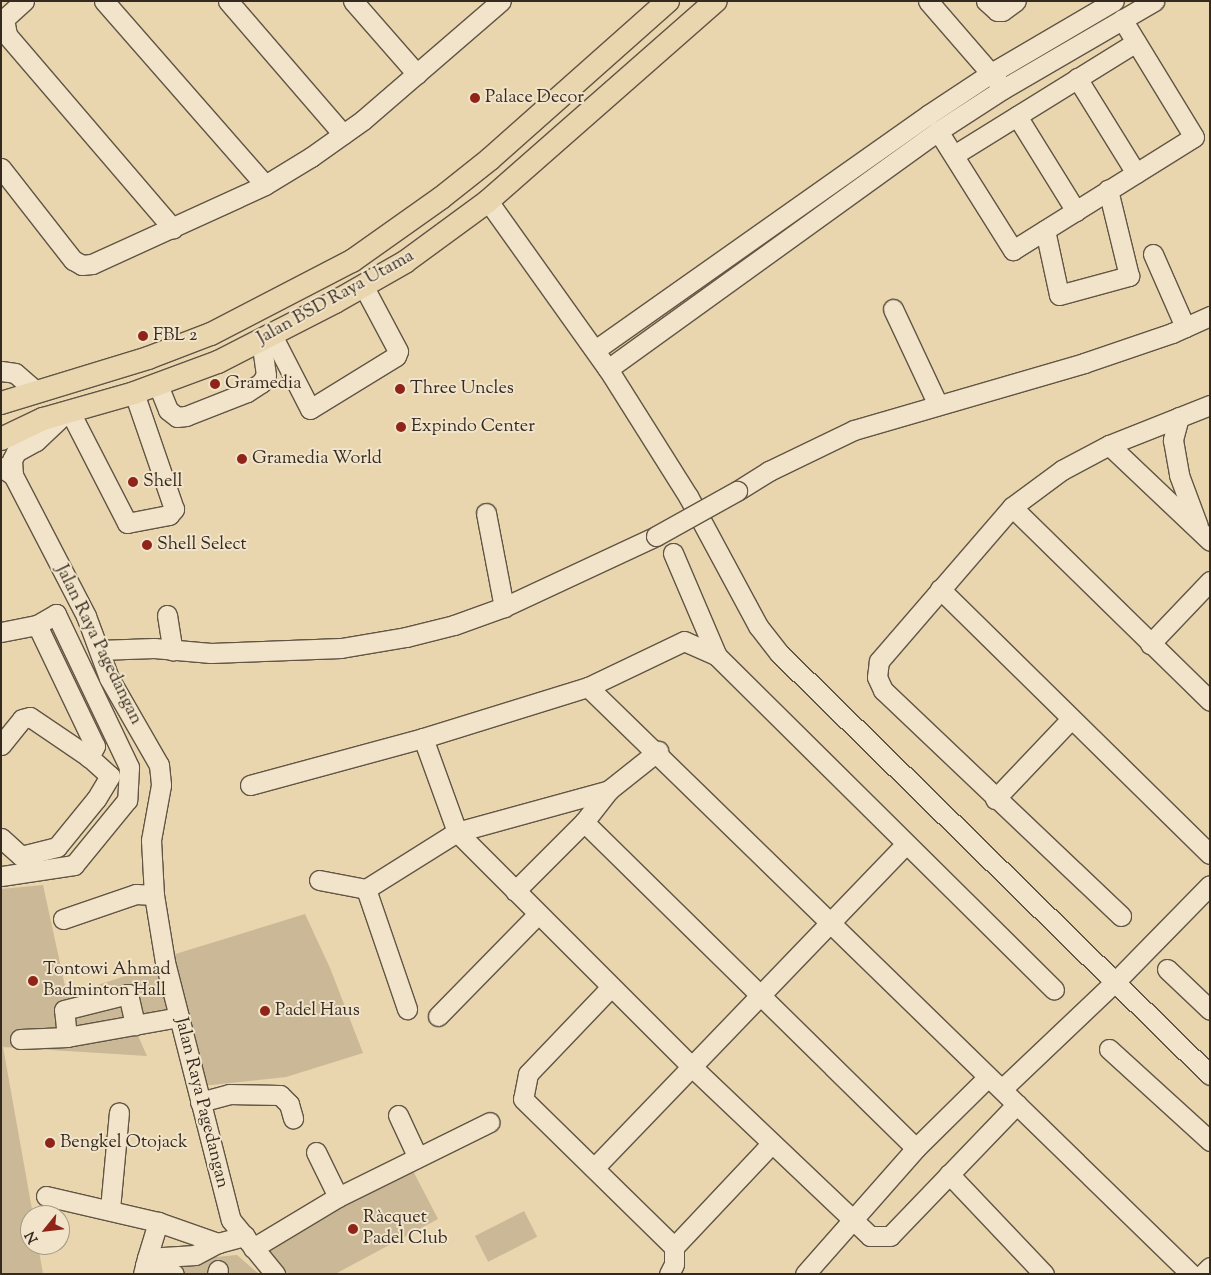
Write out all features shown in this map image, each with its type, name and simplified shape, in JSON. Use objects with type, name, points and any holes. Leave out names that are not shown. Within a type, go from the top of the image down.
[{"type":"main road","name":"Jalan BSD Raya Utama","points":[[1,403],[211,334],[319,280],[388,237],[490,158],[668,1]]},
{"type":"main road","name":"Jalan BSD Raya Utama","points":[[1,439],[69,410],[134,393],[218,362],[364,286],[404,262],[488,201],[716,1]]},
{"type":"main road","points":[[388,237],[404,262]]},
{"type":"street","points":[[24,1],[3,21],[7,35],[173,229]]},
{"type":"street","points":[[104,1],[265,185]]},
{"type":"street","points":[[228,1],[343,134]]},
{"type":"street","points":[[353,1],[417,74]]},
{"type":"street","points":[[928,1],[992,72],[1003,89]]},
{"type":"street","points":[[986,1],[997,11],[1002,11],[1016,1]]},
{"type":"street","points":[[595,350],[992,72],[1114,1]]},
{"type":"street","points":[[608,370],[938,132],[1003,89],[1154,1]]},
{"type":"street","points":[[1,168],[73,260],[82,265],[92,264],[173,229],[265,185],[343,134],[417,74],[488,5]]},
{"type":"street","points":[[938,132],[1013,250],[1194,137],[1122,19]]},
{"type":"street","points":[[954,155],[1136,42]]},
{"type":"street","points":[[1077,78],[1136,173]]},
{"type":"street","points":[[1017,116],[1076,211]]},
{"type":"street","points":[[1045,230],[1059,295],[1129,276],[1108,190]]},
{"type":"street","points":[[488,201],[608,370],[688,496],[758,626],[779,653],[1210,1074]]},
{"type":"street","points":[[1153,254],[1185,328]]},
{"type":"street","points":[[266,338],[310,409],[396,356],[398,351],[364,286]]},
{"type":"street","points":[[893,308],[938,405]]},
{"type":"street","points":[[99,650],[154,648],[211,653],[341,648],[454,625],[504,607],[656,536],[769,471],[854,430],[938,405],[1005,388],[1185,328],[1210,316]]},
{"type":"street","points":[[158,385],[168,410],[177,417],[186,416],[247,392],[261,384],[266,375],[266,338]]},
{"type":"street","points":[[1,371],[14,373],[36,392]]},
{"type":"street","points":[[7,471],[16,452],[36,441],[69,410],[127,523],[169,515],[174,509],[134,393]]},
{"type":"street","points":[[1121,916],[995,799],[883,690],[877,677],[880,661],[940,589],[1012,508],[1062,470],[1109,445],[1210,405]]},
{"type":"street","points":[[1179,417],[1173,440],[1179,475],[1205,536]]},
{"type":"street","points":[[1109,445],[1205,536]]},
{"type":"street","name":"Jalan Raya Pagedangan","points":[[7,471],[86,616],[110,678],[158,765],[161,785],[151,840],[154,894],[165,962],[231,1220],[275,1274]]},
{"type":"street","points":[[1012,508],[1210,701]]},
{"type":"street","points":[[486,513],[504,607]]},
{"type":"street","points":[[673,552],[717,656]]},
{"type":"street","points":[[1150,644],[1210,581]]},
{"type":"street","points":[[940,589],[1210,853]]},
{"type":"street","points":[[1,632],[37,625],[56,614],[128,767],[127,800],[74,865],[1,876]]},
{"type":"street","points":[[167,615],[173,651]]},
{"type":"street","points":[[37,625],[95,746],[89,757]]},
{"type":"street","points":[[250,785],[422,738],[588,687],[680,640],[717,656],[1054,990]]},
{"type":"street","points":[[588,687],[658,751],[830,923],[1191,1274]]},
{"type":"street","points":[[1,745],[22,719],[30,717],[89,757],[110,776],[66,840],[57,847],[21,856],[2,840]]},
{"type":"street","points":[[995,799],[1072,718]]},
{"type":"street","points":[[422,738],[457,832],[691,1066],[870,1236],[890,1236],[1017,1104]]},
{"type":"street","points":[[515,891],[584,822],[609,790],[658,751]]},
{"type":"street","points":[[319,880],[366,888],[457,832],[609,790]]},
{"type":"street","points":[[584,822],[916,1148]]},
{"type":"street","points":[[594,1168],[905,844]]},
{"type":"street","points":[[1002,1089],[1116,981],[1210,885]]},
{"type":"street","points":[[366,888],[407,1009]]},
{"type":"street","points":[[63,919],[136,894],[154,894]]},
{"type":"street","points":[[438,1016],[538,914]]},
{"type":"street","points":[[1167,969],[1210,1010]]},
{"type":"street","points":[[611,987],[528,1074],[523,1087],[523,1099],[674,1247]]},
{"type":"street","points":[[68,1037],[64,1010],[128,994],[135,1025]]},
{"type":"street","points":[[20,1040],[68,1037],[179,1017]]},
{"type":"street","points":[[1109,1049],[1210,1141]]},
{"type":"street","points":[[805,1274],[851,1218],[916,1148],[988,1077]]},
{"type":"street","points":[[200,1102],[229,1094],[280,1095],[289,1104],[293,1118]]},
{"type":"street","points":[[110,1209],[119,1112]]},
{"type":"street","points":[[398,1114],[417,1156]]},
{"type":"street","points":[[46,1196],[110,1209],[158,1222],[218,1243],[249,1242],[417,1156],[490,1122]]},
{"type":"street","points":[[669,1274],[674,1264],[674,1247],[771,1144]]},
{"type":"street","points":[[316,1152],[338,1197]]},
{"type":"street","points":[[950,1174],[1044,1274]]},
{"type":"street","points":[[145,1266],[158,1222]]},
{"type":"street","points":[[145,1266],[196,1255],[218,1243]]},
{"type":"street","points":[[145,1266],[174,1274]]},
{"type":"street","points":[[1204,1274],[1210,1267]]},
{"type":"shaded area","name":"Tontowi Ahmad Badminton Hall","points":[[43,885],[67,995],[156,966],[172,1022],[136,1031],[147,1056],[3,1047],[31,1205],[20,1205],[20,1255],[40,1255],[43,1274],[1,1274],[1,889]]},
{"type":"shaded area","name":"Padel Haus","points":[[305,914],[330,968],[363,1053],[286,1077],[202,1086],[169,956]]},
{"type":"shaded area","name":"Ràcquet Padel Club","points":[[410,1165],[438,1219],[335,1274],[284,1274],[263,1249]]},
{"type":"shaded area","points":[[524,1211],[537,1237],[488,1262],[475,1236]]},
{"type":"shaded area","points":[[237,1255],[259,1274],[149,1274],[152,1263]]},
{"type":"place","name":"Palace Decor","points":[[475,98]]},
{"type":"place","name":"FBL 2","points":[[143,336]]},
{"type":"place","name":"Gramedia","points":[[215,384]]},
{"type":"place","name":"Three Uncles","points":[[400,389]]},
{"type":"place","name":"Expindo Center","points":[[401,427]]},
{"type":"place","name":"Gramedia World","points":[[242,459]]},
{"type":"place","name":"Shell","points":[[133,482]]},
{"type":"place","name":"Shell Select","points":[[147,545]]},
{"type":"place","name":"Tontowi Ahmad Badminton Hall","points":[[33,981]]},
{"type":"place","name":"Padel Haus","points":[[265,1011]]},
{"type":"place","name":"Bengkel Otojack","points":[[50,1143]]},
{"type":"place","name":"Ràcquet Padel Club","points":[[353,1229]]}]
